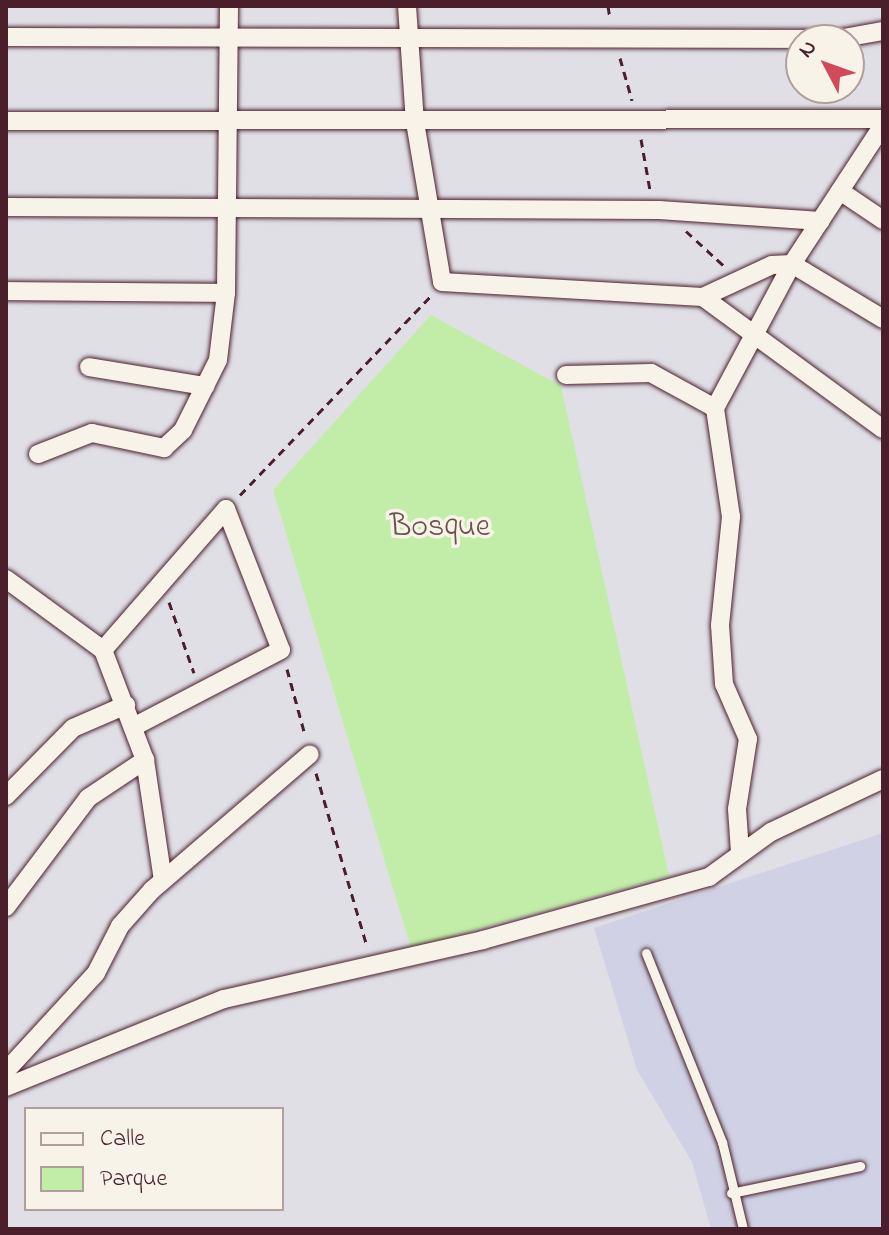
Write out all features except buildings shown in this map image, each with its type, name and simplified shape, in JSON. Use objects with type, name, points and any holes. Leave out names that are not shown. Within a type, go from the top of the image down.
[{"type":"street","points":[[38,454],[92,433],[164,448],[183,430],[218,360],[226,293],[223,209],[229,6]]},
{"type":"street","points":[[407,6],[415,122],[442,282],[703,297],[737,278],[792,264],[883,319]]},
{"type":"street","points":[[6,37],[838,39],[883,31]]},
{"type":"street","points":[[6,121],[883,122]]},
{"type":"street","points":[[740,852],[737,809],[748,739],[724,684],[720,625],[731,517],[715,408],[792,264],[883,122]]},
{"type":"street","points":[[840,191],[883,220]]},
{"type":"street","points":[[6,207],[223,209],[429,206],[799,213],[821,221]]},
{"type":"street","points":[[6,291],[226,293]]},
{"type":"street","points":[[703,297],[752,336],[832,385],[883,429]]},
{"type":"street","points":[[89,367],[205,386]]},
{"type":"street","points":[[566,375],[651,373],[715,408]]},
{"type":"street","points":[[103,650],[226,509],[281,650],[199,697],[135,726]]},
{"type":"street","points":[[6,579],[103,650],[135,726],[145,760],[163,880]]},
{"type":"street","points":[[6,796],[73,728],[126,705]]},
{"type":"street","points":[[6,1071],[96,973],[120,926],[163,880],[310,754]]},
{"type":"street","points":[[6,907],[88,798],[145,760]]},
{"type":"street","points":[[6,1087],[224,999],[709,877],[740,852],[883,779]]},
{"type":"lane","points":[[646,953],[722,1142],[731,1193],[743,1229]]},
{"type":"lane","points":[[731,1193],[860,1166]]},
{"type":"path","points":[[608,6],[659,210],[737,278]]},
{"type":"path","points":[[226,509],[405,331],[442,282]]},
{"type":"path","points":[[157,586],[187,640],[199,697]]},
{"type":"path","points":[[281,650],[371,963]]},
{"type":"shaded area","points":[[883,833],[883,1229],[711,1229],[692,1162],[637,1070],[594,928]]},
{"type":"green space","name":"Bosque","points":[[431,315],[561,386],[669,876],[411,948],[273,490]]}]
